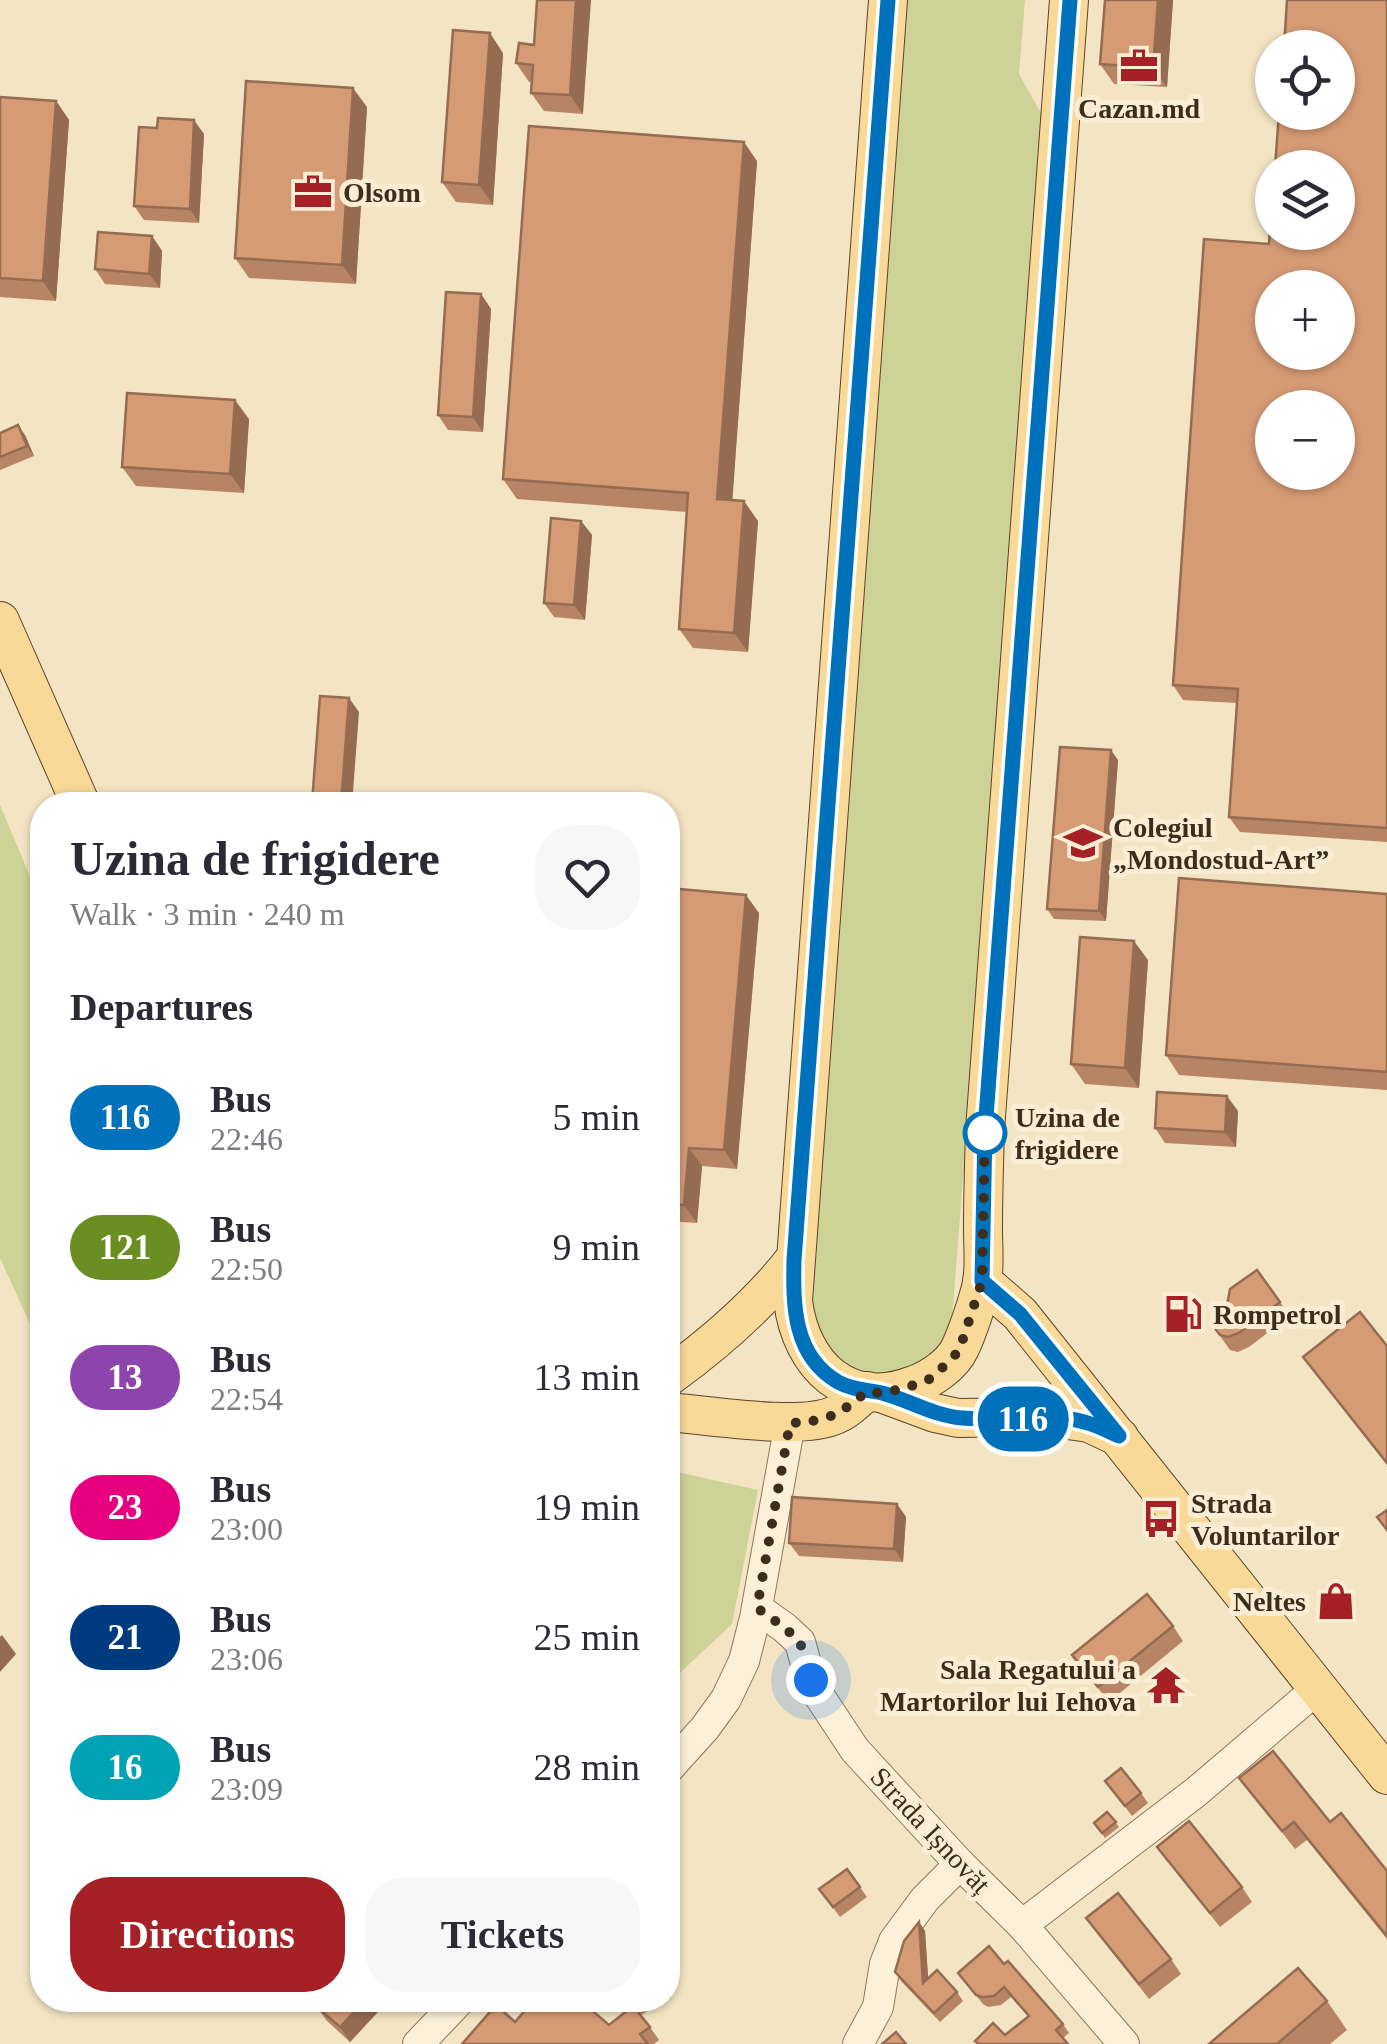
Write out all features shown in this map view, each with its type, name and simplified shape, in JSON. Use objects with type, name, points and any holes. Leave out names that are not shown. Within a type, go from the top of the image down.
[{"type":"main road","points":[[790,1423],[805,1406],[807,1386],[803,1343],[793,1301],[794,1260],[888,0]]},
{"type":"main road","points":[[680,1413],[816,1422],[874,1392],[906,1388],[932,1378],[959,1351],[982,1281],[985,1130],[1070,0]]},
{"type":"main road","points":[[0,621],[75,792]]},
{"type":"main road","points":[[680,1368],[752,1308],[794,1260]]},
{"type":"main road","points":[[982,1281],[1020,1314],[1387,1775]]},
{"type":"main road","points":[[803,1343],[820,1367],[839,1382],[935,1413],[958,1418],[1048,1418],[1089,1423],[1119,1436]]},
{"type":"street","points":[[680,1755],[726,1699],[744,1660],[790,1423]]},
{"type":"street","name":"Strada Ișnovăț","points":[[757,1608],[796,1636],[816,1692],[855,1750],[1022,1925],[1124,2044]]},
{"type":"street","points":[[1022,1925],[1196,1792],[1318,1688]]},
{"type":"street","points":[[858,2044],[878,2007],[885,1964],[894,1941],[925,1899],[960,1864]]},
{"type":"street","points":[[418,2044],[449,2012]]},
{"type":"green space","points":[[905,0],[1025,0],[1019,74],[1045,120],[952,1320],[936,1351],[891,1379],[844,1366],[815,1333],[810,1289]]},
{"type":"green space","points":[[0,805],[30,876],[30,1324],[0,1258]]},
{"type":"green space","points":[[680,1473],[758,1490],[732,1624],[680,1673]]},
{"type":"building","points":[[537,0],[576,0],[570,95],[531,93],[533,65],[516,63],[519,43],[534,45]]},
{"type":"building","points":[[1105,0],[1158,0],[1153,68],[1100,64]]},
{"type":"building","points":[[1287,0],[1387,0],[1387,828],[1229,817],[1238,689],[1173,685],[1204,239],[1255,243],[1255,250],[1355,250],[1355,150],[1276,150],[1278,130],[1355,130],[1355,30],[1285,30]]},
{"type":"building","points":[[453,30],[490,33],[479,185],[442,182]]},
{"type":"building","points":[[246,81],[353,88],[342,265],[235,258]]},
{"type":"building","points":[[0,97],[56,101],[43,281],[0,278]]},
{"type":"building","points":[[158,118],[194,120],[190,209],[134,206],[139,127],[157,128]]},
{"type":"building","points":[[529,126],[744,142],[717,499],[744,501],[734,633],[679,629],[688,493],[503,479]]},
{"type":"building","points":[[98,232],[152,236],[149,274],[95,269]]},
{"type":"building","points":[[446,292],[481,294],[473,417],[438,415]]},
{"type":"building","points":[[127,393],[235,400],[230,474],[122,467]]},
{"type":"building","points":[[18,425],[27,446],[0,457],[0,433]]},
{"type":"building","points":[[551,518],[581,521],[574,605],[544,603]]},
{"type":"building","points":[[320,696],[349,698],[342,792],[313,792]]},
{"type":"building","points":[[1060,747],[1111,750],[1099,911],[1047,909]]},
{"type":"building","points":[[1179,878],[1387,894],[1387,1072],[1166,1055]]},
{"type":"building","points":[[680,889],[746,895],[724,1150],[689,1148],[684,1205],[680,1205]]},
{"type":"building","points":[[1080,937],[1134,941],[1125,1068],[1071,1064]]},
{"type":"building","points":[[1157,1092],[1227,1096],[1225,1132],[1155,1128]]},
{"type":"building","points":[[1257,1270],[1280,1302],[1239,1333],[1220,1335],[1213,1326],[1213,1317],[1227,1305],[1230,1289]]},
{"type":"building","points":[[1360,1312],[1387,1346],[1387,1463],[1303,1357]]},
{"type":"building","points":[[792,1497],[897,1504],[894,1549],[789,1543]]},
{"type":"building","points":[[1387,1510],[1387,1530],[1377,1517]]},
{"type":"building","points":[[1147,1594],[1173,1626],[1098,1687],[1072,1655]]},
{"type":"building","points":[[1273,1751],[1330,1822],[1341,1813],[1387,1871],[1387,1936],[1294,1822],[1282,1831],[1239,1778]]},
{"type":"building","points":[[1121,1768],[1141,1793],[1125,1806],[1105,1781]]},
{"type":"building","points":[[1107,1812],[1116,1822],[1102,1833],[1094,1823]]},
{"type":"building","points":[[1189,1821],[1242,1887],[1210,1913],[1157,1847]]},
{"type":"building","points":[[847,1869],[860,1887],[833,1907],[819,1889]]},
{"type":"building","points":[[1118,1893],[1171,1959],[1139,1984],[1086,1918]]},
{"type":"building","points":[[919,1922],[923,1983],[937,1970],[957,1992],[934,2013],[895,1972],[904,1941]]},
{"type":"building","points":[[989,1946],[1004,1964],[1008,1961],[1063,2024],[1056,2030],[1068,2044],[975,2041],[993,2023],[1005,2035],[1029,2016],[1004,1987],[994,1996],[982,1997],[958,1973]]},
{"type":"building","points":[[1298,1968],[1327,2001],[1277,2044],[1209,2044]]},
{"type":"building","points":[[323,2012],[354,2012],[340,2027]]},
{"type":"building","points":[[490,2012],[504,2012],[515,2022],[524,2012],[594,2012],[609,2025],[625,2012],[638,2012],[650,2027],[640,2034],[648,2044],[462,2044]]},
{"type":"building","points":[[896,2032],[906,2044],[882,2044]]},
{"type":"bus line","name":"116","points":[[888,0],[794,1260],[795,1320],[803,1343],[820,1367],[839,1382],[866,1392],[881,1393],[958,1418],[1048,1418],[1089,1423],[1119,1436],[1020,1314],[982,1281],[985,1130],[1070,0]]},
{"type":"place","name":"Cazan.md","points":[[1139,66]]},
{"type":"place","name":"Olsom","points":[[313,192]]},
{"type":"place","name":"Colegiul „Mondostud-Art”","points":[[1083,843]]},
{"type":"place","name":"Uzina de frigidere","points":[[985,1133]]},
{"type":"place","name":"Rompetrol","points":[[1183,1314]]},
{"type":"place","name":"Strada Voluntarilor","points":[[1161,1519]]},
{"type":"place","name":"Neltes","points":[[1336,1601]]},
{"type":"place","name":"Sala Regatului a Martorilor lui Iehova","points":[[1166,1685]]},
{"type":"route","points":[[811,1680],[796,1636],[757,1608],[790,1423],[816,1422],[834,1416],[866,1392],[906,1388],[932,1378],[959,1351],[982,1281],[985,1133]]}]
